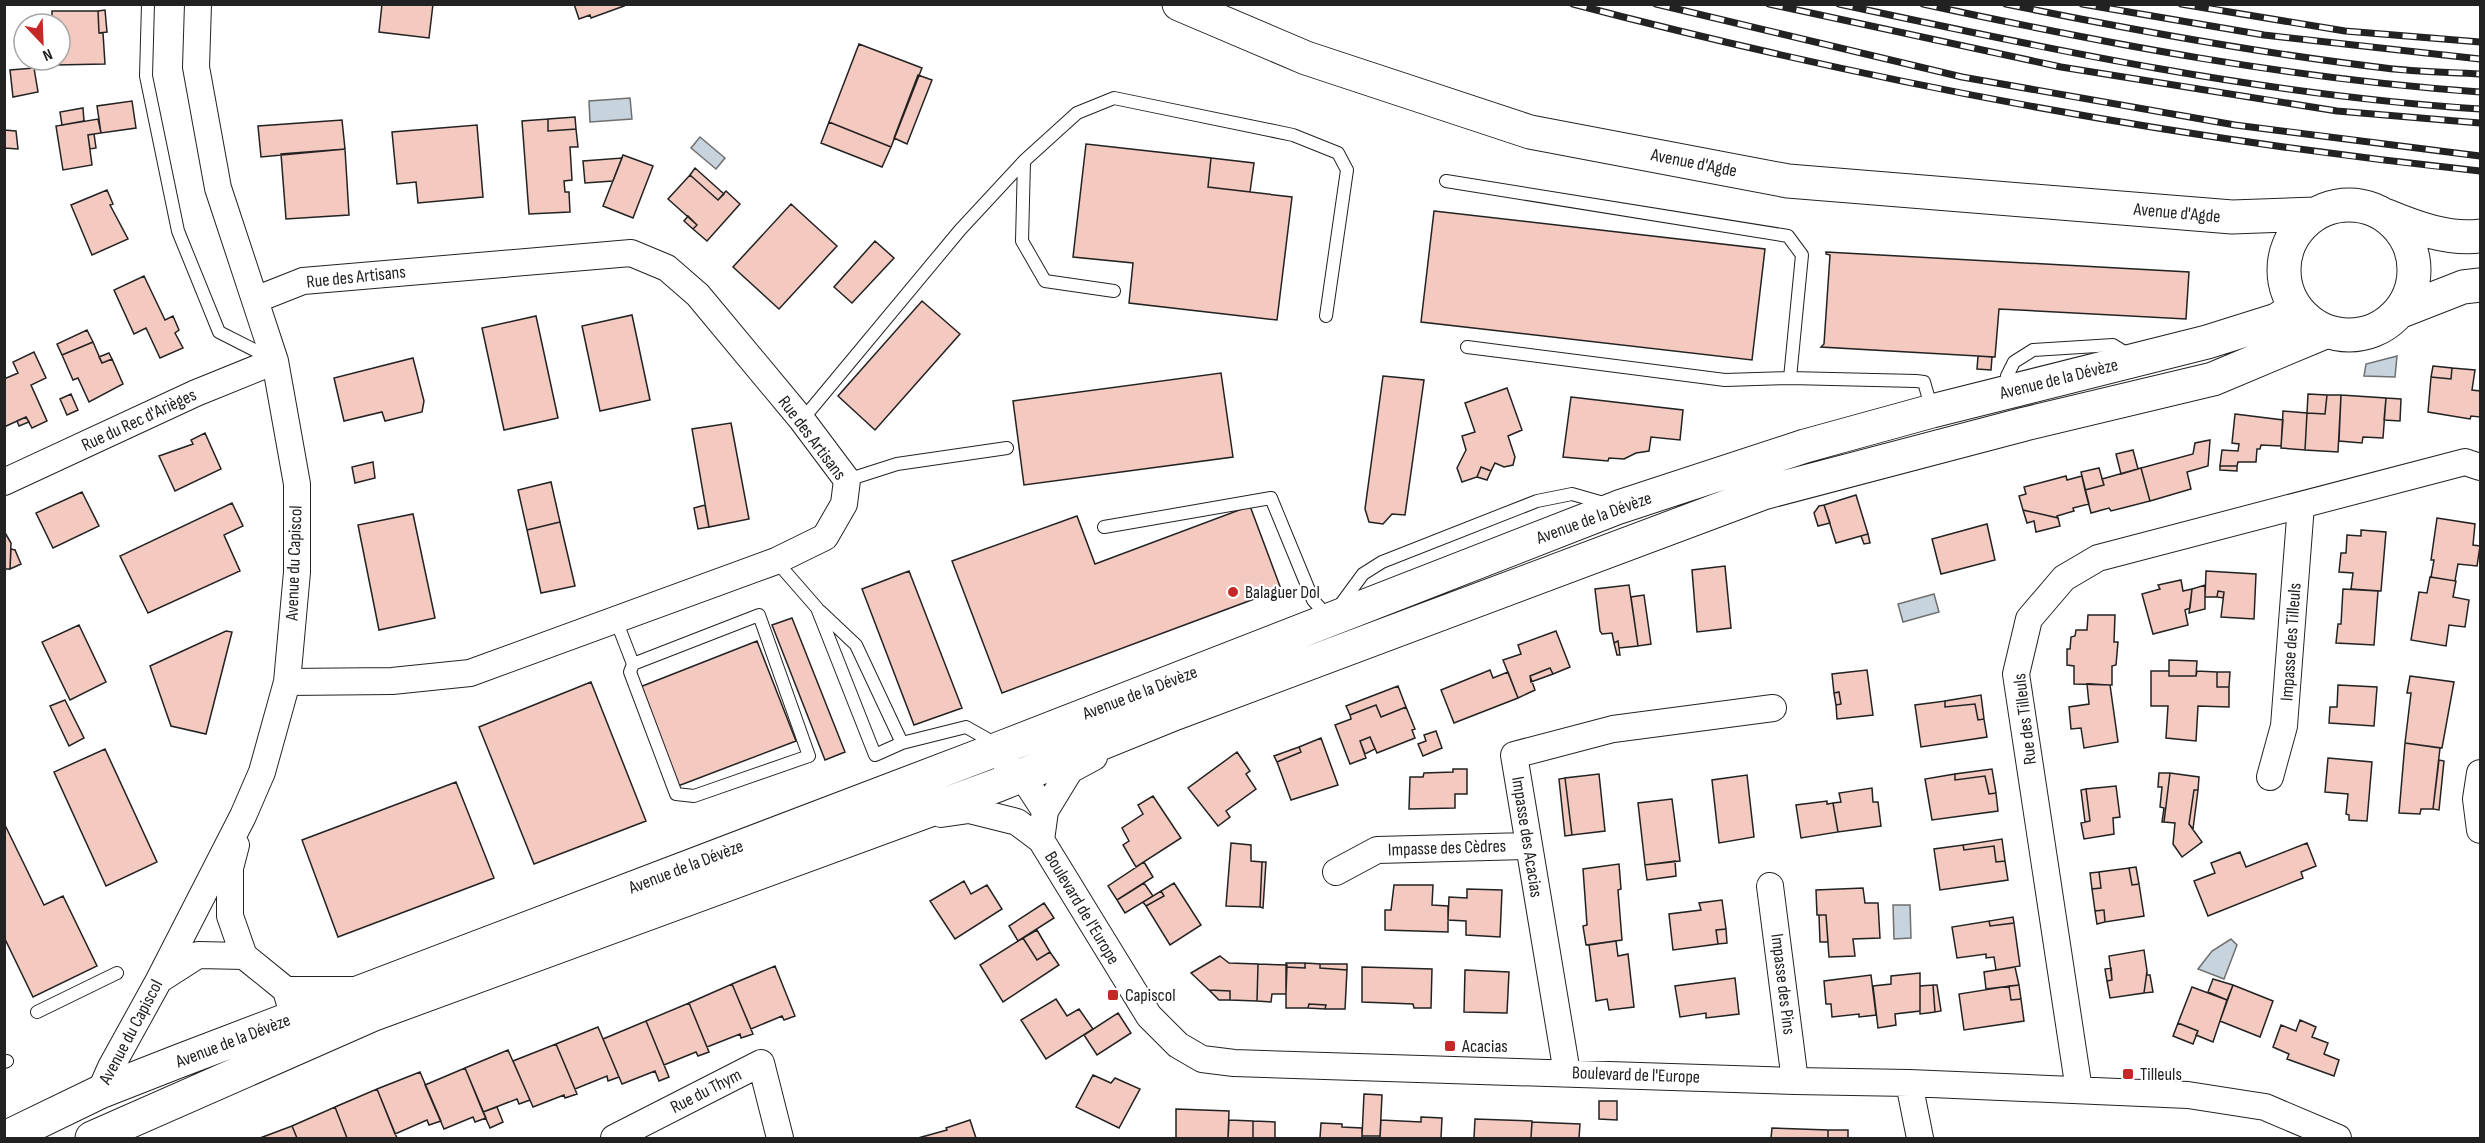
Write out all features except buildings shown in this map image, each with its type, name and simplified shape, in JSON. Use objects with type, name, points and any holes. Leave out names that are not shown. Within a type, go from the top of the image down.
[{"type":"main road","name":"Avenue d'Agde","points":[[1179,4],[1306,58],[1530,132],[1788,181],[2232,217],[2315,214]]},
{"type":"main road","points":[[2386,216],[2402,231],[2412,250],[2415,272],[2410,293],[2399,312],[2384,325],[2366,334],[2345,336],[2325,332],[2309,322],[2295,308],[2287,293],[2283,277],[2284,260],[2289,242],[2300,226],[2315,214],[2332,207],[2351,204],[2369,208],[2421,230],[2468,238],[2481,236]]},
{"type":"main road","name":"Avenue d'Agde","points":[[2232,217],[2284,260]]},
{"type":"main road","points":[[2399,312],[2463,287],[2481,285]]},
{"type":"main road","name":"Avenue de la Dévèze","points":[[92,1138],[374,1014],[903,820],[1200,670],[1619,507],[1804,446],[1932,411],[2207,342],[2277,320],[2295,308]]},
{"type":"main road","name":"Avenue de la Dévèze","points":[[5,1138],[290,1004],[362,990],[794,826],[1006,768],[1176,713],[1763,493],[2025,424],[2213,380],[2325,332]]},
{"type":"street","name":"Avenue du Capiscol","points":[[100,1092],[116,1057],[159,980],[243,816],[262,772],[287,682],[297,572],[297,484],[275,361],[218,188],[196,67],[198,4]]},
{"type":"street","name":"Rue des Artisans","points":[[255,300],[303,281],[631,253],[667,268],[698,295],[802,420],[847,480],[844,504],[825,537],[776,561],[470,673],[392,681],[287,682]]},
{"type":"street","name":"Rue du Rec d'Arièges","points":[[4,482],[196,393],[275,361]]},
{"type":"street","name":"Rue des Tilleuls","points":[[2079,1090],[2016,674],[2029,619],[2064,578],[2098,558],[2465,462],[2481,467]]},
{"type":"street","name":"Impasse des Tilleuls","points":[[2270,777],[2284,726],[2301,505]]},
{"type":"street","name":"Impasse des Acacias","points":[[1567,1073],[1514,755],[1613,729],[1773,708]]},
{"type":"street","name":"Boulevard de l'Europe","points":[[1041,840],[1045,811],[1070,770],[1176,713]]},
{"type":"street","name":"Boulevard de l'Europe","points":[[1006,768],[1017,822]]},
{"type":"street","points":[[1006,768],[1045,811]]},
{"type":"street","points":[[2481,773],[2476,799],[2481,830]]},
{"type":"street","name":"Boulevard de l'Europe","points":[[903,820],[969,810],[1017,822],[1041,840],[1149,1017],[1178,1045],[1202,1059],[1234,1063],[1795,1082],[1909,1083],[2188,1095],[2265,1107],[2338,1138]]},
{"type":"street","points":[[78,1138],[104,1119],[280,1047],[293,1029],[290,1004],[244,956],[230,916],[230,868],[243,816]]},
{"type":"street","name":"Impasse des Cèdres","points":[[1336,872],[1377,850],[1528,846]]},
{"type":"street","name":"Impasse des Pins","points":[[1770,886],[1795,1082]]},
{"type":"street","points":[[159,980],[198,955],[244,956]]},
{"type":"street","name":"Rue du Thym","points":[[614,1138],[761,1063],[780,1138]]},
{"type":"street","points":[[1909,1083],[1920,1138]]},
{"type":"lane","points":[[148,4],[146,76],[178,231],[219,332],[275,361]]},
{"type":"lane","points":[[802,420],[960,230],[1024,161],[1077,113],[1114,98],[1293,135],[1338,153],[1347,170],[1326,315]]},
{"type":"lane","points":[[1024,161],[1022,242],[1045,281],[1114,291]]},
{"type":"lane","points":[[1446,181],[1788,236],[1802,255],[1790,378]]},
{"type":"lane","points":[[1467,347],[1725,380],[1790,378],[1924,382],[1932,411]]},
{"type":"lane","points":[[847,480],[897,464],[1007,448]]},
{"type":"lane","points":[[1104,527],[1271,498],[1313,600],[1330,619]]},
{"type":"lane","points":[[776,561],[817,608],[856,645],[902,743]]},
{"type":"lane","points":[[817,608],[875,755],[902,743],[966,727],[1006,768]]},
{"type":"lane","points":[[616,620],[633,664],[630,672],[676,794],[694,796],[809,756],[759,615],[633,664]]},
{"type":"lane","points":[[37,1012],[117,973]]},
{"type":"shaded area","points":[[630,98],[632,119],[590,122],[589,101]]},
{"type":"shaded area","points":[[700,137],[725,158],[716,169],[691,148]]},
{"type":"shaded area","points":[[2397,356],[2395,377],[2364,376],[2366,364]]},
{"type":"shaded area","points":[[1934,594],[1939,612],[1903,622],[1898,604]]},
{"type":"shaded area","points":[[1893,905],[1910,905],[1911,938],[1894,939]]},
{"type":"shaded area","points":[[2231,939],[2237,945],[2224,979],[2198,969],[2212,951]]},
{"type":"railway","points":[[1573,4],[1797,58],[2024,105],[2251,142],[2480,171]]},
{"type":"railway","points":[[1656,4],[1962,77],[2235,125],[2480,156]]},
{"type":"railway","points":[[1769,4],[2061,67],[2337,111],[2480,123]]},
{"type":"railway","points":[[1839,4],[2078,54],[2238,82],[2399,102],[2480,109]]},
{"type":"railway","points":[[1923,4],[2061,33],[2200,58],[2340,78],[2480,92]]},
{"type":"railway","points":[[2006,4],[2242,48],[2397,69],[2480,74]]},
{"type":"railway","points":[[2082,4],[2264,35],[2480,59]]},
{"type":"railway","points":[[2181,4],[2345,31],[2480,42]]},
{"type":"place","name":"Balaguer Dol","points":[[1233,592]]},
{"type":"place","name":"Capiscol","points":[[1113,995]]},
{"type":"place","name":"Acacias","points":[[1450,1046]]},
{"type":"place","name":"Tilleuls","points":[[2128,1074]]}]
